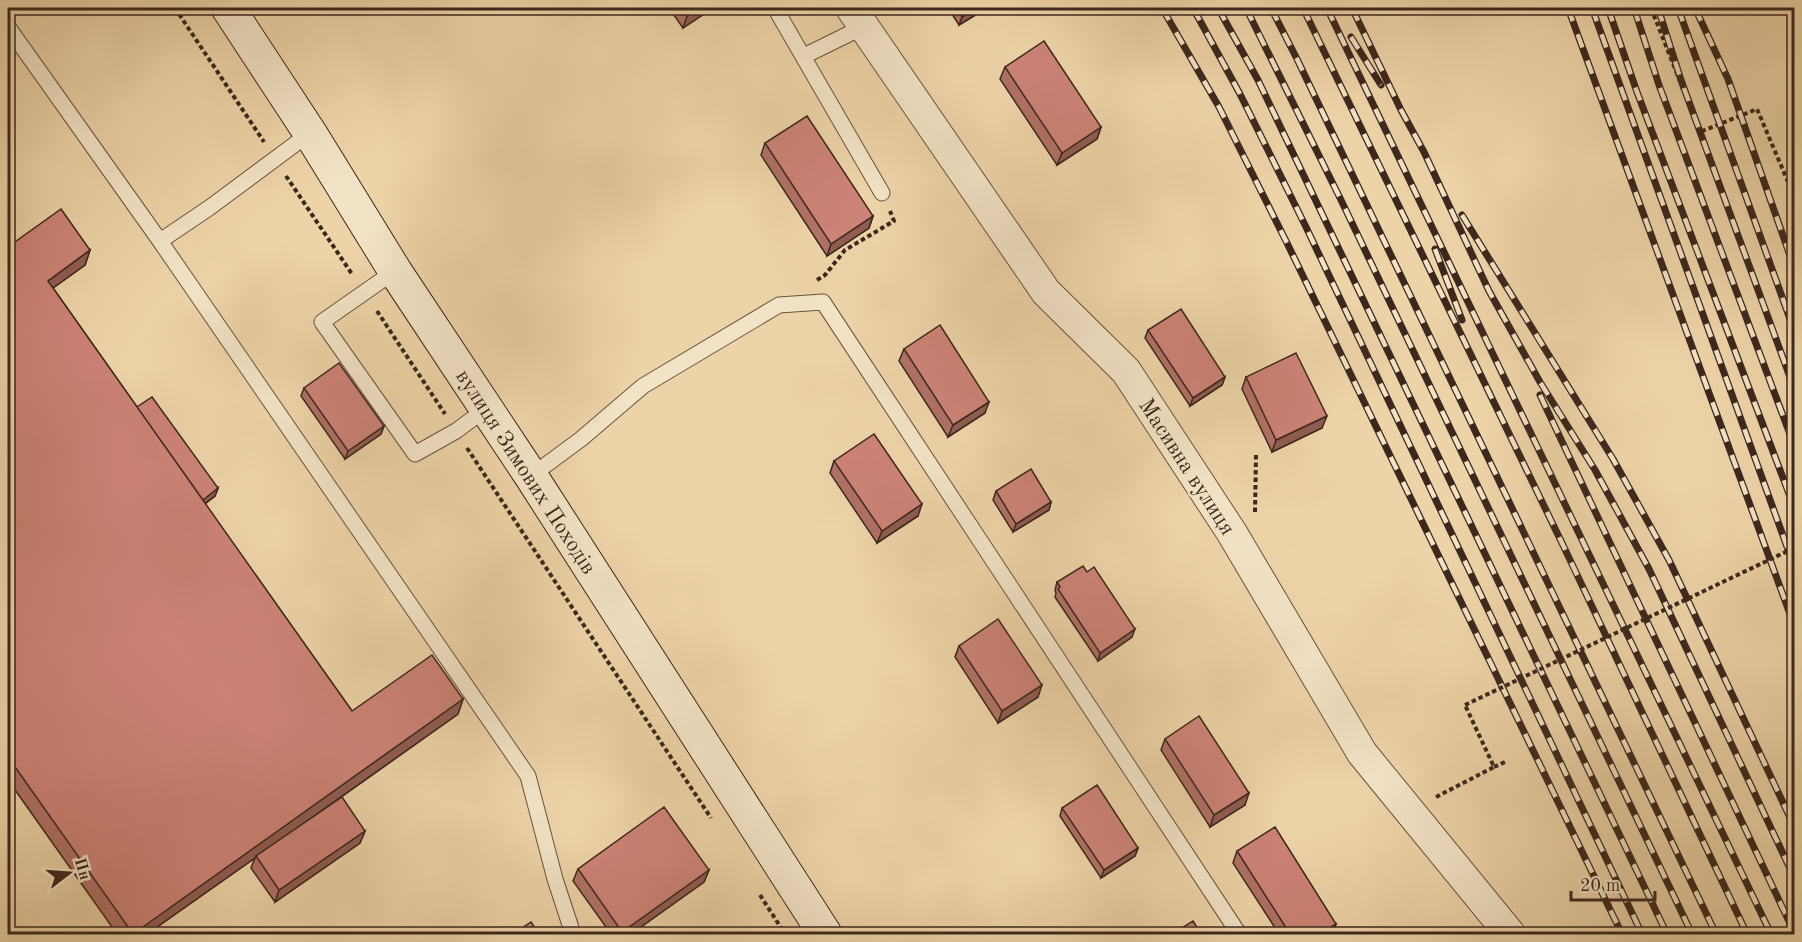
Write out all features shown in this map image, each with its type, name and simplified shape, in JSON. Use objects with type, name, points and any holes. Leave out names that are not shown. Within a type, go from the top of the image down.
[{"type":"main road","name":"вулиця Зимових Походів","points":[[228,8],[310,133],[395,272],[487,408],[825,934]]},
{"type":"street","name":"Масивна вулиця","points":[[857,17],[1046,292],[1126,371],[1232,533],[1362,753],[1510,934]]},
{"type":"lane","points":[[775,8],[882,193]]},
{"type":"lane","points":[[804,56],[857,17]]},
{"type":"lane","points":[[8,27],[160,241],[528,776],[555,879],[573,934]]},
{"type":"lane","points":[[160,241],[209,208],[310,133]]},
{"type":"lane","points":[[395,272],[322,322],[415,454],[456,431],[487,408]]},
{"type":"lane","points":[[531,476],[581,439],[643,386],[779,305],[823,302],[1239,934]]},
{"type":"path","points":[[175,8],[713,820]]},
{"type":"path","points":[[1603,8],[1606,15]]},
{"type":"path","points":[[1651,8],[1700,132],[1757,109],[1794,196]]},
{"type":"path","points":[[779,305],[825,275],[845,249],[894,221],[882,193]]},
{"type":"path","points":[[1494,767],[1465,705],[1794,548]]},
{"type":"path","points":[[1432,799],[1507,761]]},
{"type":"path","points":[[757,888],[784,934]]},
{"type":"building","points":[[681,8],[700,8],[687,16]]},
{"type":"building","points":[[956,8],[977,8],[962,17]]},
{"type":"building","points":[[1044,41],[1101,127],[1062,153],[1005,67]]},
{"type":"building","points":[[807,116],[873,216],[831,244],[765,143]]},
{"type":"building","points":[[61,209],[90,250],[48,281],[352,711],[432,655],[463,699],[133,934],[8,757],[8,247]]},
{"type":"building","points":[[1181,309],[1225,377],[1193,398],[1148,330]]},
{"type":"building","points":[[940,325],[989,402],[953,425],[904,349]]},
{"type":"building","points":[[1296,353],[1327,416],[1276,440],[1246,377]]},
{"type":"building","points":[[339,363],[384,426],[348,451],[304,388]]},
{"type":"building","points":[[152,397],[218,488],[203,500],[137,407]]},
{"type":"building","points":[[874,434],[922,504],[882,531],[834,461]]},
{"type":"building","points":[[1031,469],[1051,502],[1016,524],[996,491]]},
{"type":"building","points":[[1083,566],[1087,572],[1094,567],[1135,629],[1100,653],[1058,589],[1060,587],[1057,582]]},
{"type":"building","points":[[998,619],[1042,685],[1002,711],[959,646]]},
{"type":"building","points":[[1199,716],[1249,793],[1214,815],[1165,739]]},
{"type":"building","points":[[1097,785],[1138,848],[1104,870],[1062,808]]},
{"type":"building","points":[[342,797],[365,831],[279,890],[256,856]]},
{"type":"building","points":[[664,807],[709,870],[622,932],[578,869]]},
{"type":"building","points":[[1275,827],[1336,924],[1319,934],[1290,934],[1237,851]]},
{"type":"building","points":[[1193,921],[1201,934],[1172,934]]},
{"type":"building","points":[[531,922],[539,934],[513,934]]},
{"type":"railway","points":[[1162,8],[1219,107],[1287,243],[1622,934]]},
{"type":"railway","points":[[1193,8],[1240,94],[1306,227],[1642,934]]},
{"type":"railway","points":[[1218,8],[1258,80],[1667,934]]},
{"type":"railway","points":[[1246,8],[1341,200],[1692,934]]},
{"type":"railway","points":[[1271,8],[1716,934]]},
{"type":"railway","points":[[1303,8],[1562,543],[1747,934]]},
{"type":"railway","points":[[1327,8],[1771,934]]},
{"type":"railway","points":[[1352,8],[1424,152],[1489,291],[1540,382],[1595,470],[1649,569],[1794,877]]},
{"type":"railway","points":[[1568,8],[1794,625]]},
{"type":"railway","points":[[1592,8],[1794,566]]},
{"type":"railway","points":[[1608,8],[1637,92],[1794,507]]},
{"type":"railway","points":[[1634,8],[1659,85],[1794,445]]},
{"type":"railway","points":[[1658,8],[1681,80],[1794,388]]},
{"type":"railway","points":[[1678,8],[1794,330]]},
{"type":"railway","points":[[1695,8],[1728,79],[1794,267]]},
{"type":"railway","points":[[1351,37],[1381,85]]},
{"type":"railway","points":[[1462,215],[1613,459],[1669,560],[1794,826]]},
{"type":"railway","points":[[1435,249],[1462,320]]},
{"type":"railway","points":[[1540,395],[1794,932]]}]
